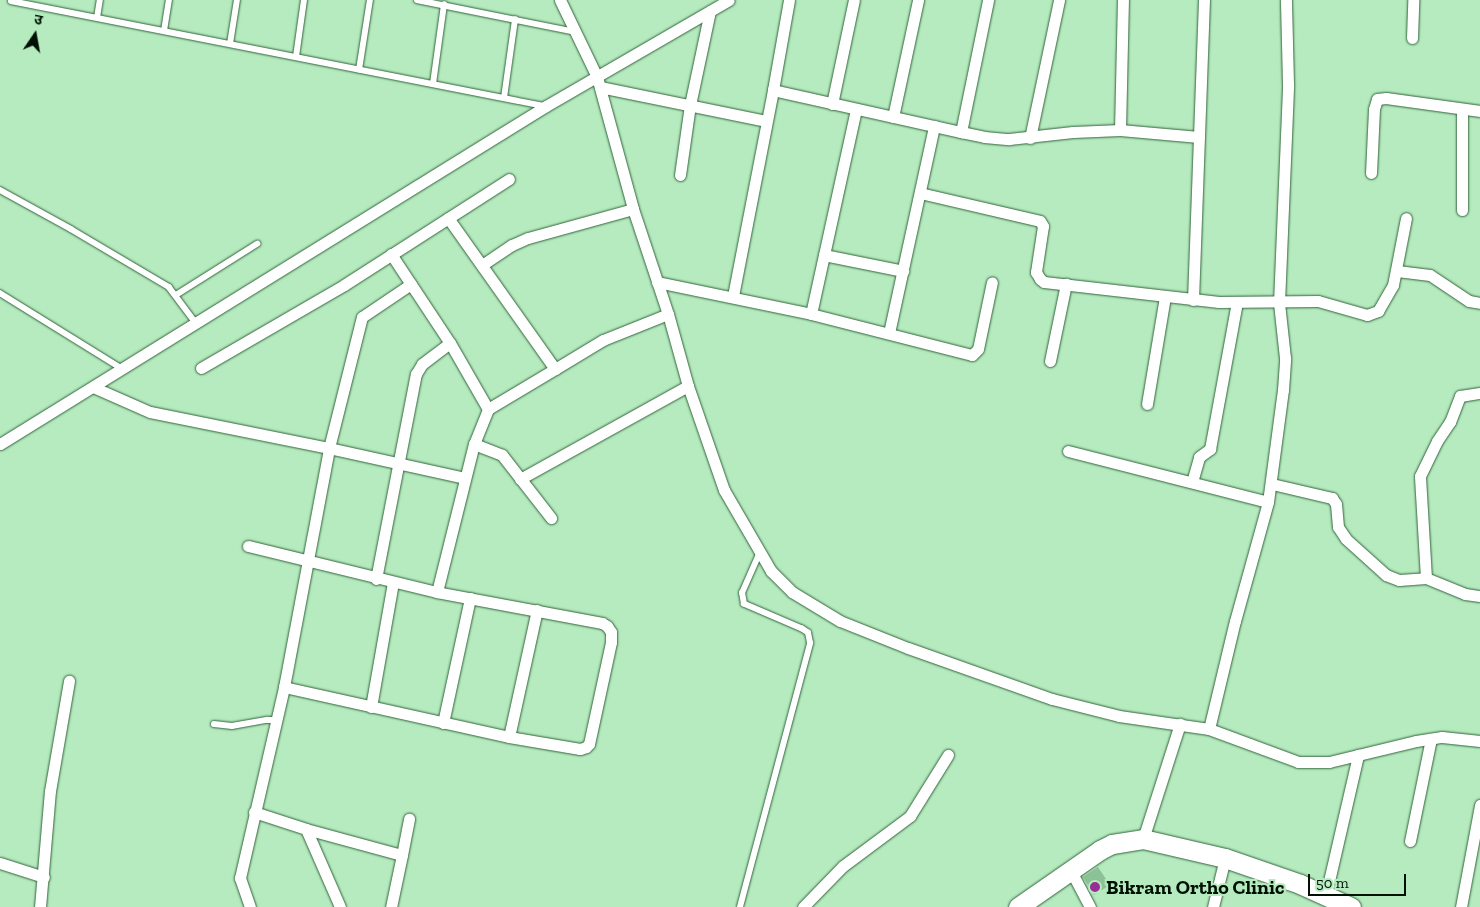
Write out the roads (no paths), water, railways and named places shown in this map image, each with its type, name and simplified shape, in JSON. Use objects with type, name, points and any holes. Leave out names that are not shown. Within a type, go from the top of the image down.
[{"type":"main road","points":[[1027,904],[1112,844],[1143,839],[1225,858],[1326,894],[1351,907]]},
{"type":"street","points":[[560,0],[599,82],[633,209],[668,314],[688,386],[724,490],[771,571],[792,592],[840,622],[1052,699],[1119,716],[1209,729],[1298,762],[1329,762],[1431,739],[1456,737],[1480,740]]},
{"type":"street","points":[[0,444],[546,106],[599,82],[729,0]]},
{"type":"street","points":[[733,296],[789,0]]},
{"type":"street","points":[[832,104],[854,0]]},
{"type":"street","points":[[893,117],[918,0]]},
{"type":"street","points":[[962,132],[988,0]]},
{"type":"street","points":[[1030,138],[1059,0]]},
{"type":"street","points":[[1120,130],[1123,0]]},
{"type":"street","points":[[1193,300],[1204,0]]},
{"type":"street","points":[[1209,729],[1235,621],[1272,484],[1284,370],[1279,303],[1288,84],[1286,0]]},
{"type":"street","points":[[1412,38],[1413,0]]},
{"type":"street","points":[[680,175],[690,105],[710,11]]},
{"type":"street","points":[[599,82],[690,105],[766,121]]},
{"type":"street","points":[[773,90],[996,138],[1030,138],[1073,132],[1120,130],[1199,137]]},
{"type":"street","points":[[1371,173],[1374,109],[1378,99],[1386,98],[1480,111]]},
{"type":"street","points":[[811,314],[856,109]]},
{"type":"street","points":[[1462,109],[1462,210]]},
{"type":"street","points":[[888,333],[934,126]]},
{"type":"street","points":[[201,368],[344,285],[509,179]]},
{"type":"street","points":[[920,193],[1040,221],[1043,226],[1037,275],[1044,282],[1193,300],[1279,303],[1318,301],[1367,315],[1372,314],[1383,305],[1397,271],[1406,218]]},
{"type":"street","points":[[482,265],[512,245],[528,238],[633,209]]},
{"type":"street","points":[[448,218],[555,369]]},
{"type":"street","points":[[391,254],[450,343],[488,409]]},
{"type":"street","points":[[824,255],[902,271]]},
{"type":"street","points":[[1397,271],[1430,275],[1469,301],[1480,302]]},
{"type":"street","points":[[657,282],[733,296],[811,314],[972,355],[978,349],[992,282]]},
{"type":"street","points":[[250,907],[240,878],[284,687],[328,448],[362,317],[411,284]]},
{"type":"street","points":[[1050,361],[1066,284]]},
{"type":"street","points":[[1148,404],[1165,297]]},
{"type":"street","points":[[1192,482],[1199,456],[1210,449],[1237,302]]},
{"type":"street","points":[[437,592],[474,444],[488,409],[603,340],[668,314]]},
{"type":"street","points":[[376,579],[419,368],[450,343]]},
{"type":"street","points":[[520,479],[688,386]]},
{"type":"street","points":[[93,387],[150,412],[465,478]]},
{"type":"street","points":[[1426,578],[1420,476],[1434,446],[1450,422],[1460,396],[1480,393]]},
{"type":"street","points":[[474,444],[502,455],[551,518]]},
{"type":"street","points":[[1068,451],[1268,502]]},
{"type":"street","points":[[1272,484],[1332,498],[1336,504],[1338,527],[1346,539],[1386,575],[1399,580],[1426,578],[1465,594],[1480,596]]},
{"type":"street","points":[[248,546],[376,579],[602,622],[611,632],[589,744],[580,749],[509,737],[284,687]]},
{"type":"street","points":[[371,707],[393,582]]},
{"type":"street","points":[[444,723],[470,598]]},
{"type":"street","points":[[509,737],[537,610]]},
{"type":"street","points":[[40,907],[50,791],[70,681]]},
{"type":"street","points":[[1143,839],[1180,724]]},
{"type":"street","points":[[1410,841],[1431,739]]},
{"type":"street","points":[[803,907],[843,866],[910,816],[920,803],[948,755]]},
{"type":"street","points":[[1326,894],[1358,755]]},
{"type":"street","points":[[1461,907],[1480,805]]},
{"type":"street","points":[[254,812],[306,829],[402,855]]},
{"type":"street","points":[[391,907],[409,819]]},
{"type":"street","points":[[306,829],[340,907]]},
{"type":"street","points":[[1213,907],[1225,858]]},
{"type":"street","points":[[0,863],[44,877]]},
{"type":"street","points":[[1072,871],[1090,907]]},
{"type":"lane","points":[[97,18],[100,0]]},
{"type":"lane","points":[[164,31],[169,0]]},
{"type":"lane","points":[[230,44],[236,0]]},
{"type":"lane","points":[[296,57],[304,0]]},
{"type":"lane","points":[[359,70],[370,0]]},
{"type":"lane","points":[[417,0],[576,32]]},
{"type":"lane","points":[[12,1],[30,2],[97,18],[546,106]]},
{"type":"lane","points":[[433,84],[444,5]]},
{"type":"lane","points":[[504,98],[515,20]]},
{"type":"lane","points":[[0,190],[71,229],[169,287],[196,323]]},
{"type":"lane","points":[[176,295],[257,244]]},
{"type":"lane","points":[[0,293],[122,369]]},
{"type":"lane","points":[[740,907],[810,643],[808,633],[802,629],[744,604],[742,593],[760,552]]},
{"type":"lane","points":[[214,724],[232,726],[276,720]]},
{"type":"place","name":"Bikram Ortho Clinic","points":[[1095,887]]}]
